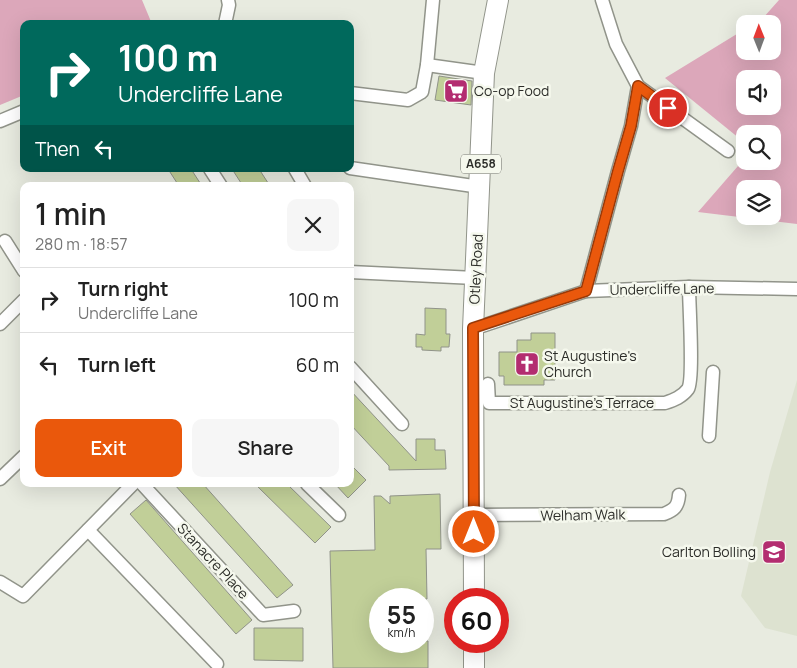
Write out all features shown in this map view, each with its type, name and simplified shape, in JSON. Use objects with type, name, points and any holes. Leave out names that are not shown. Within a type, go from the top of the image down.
[{"type":"main road","name":"Otley Road","points":[[474,588],[473,328],[475,278],[484,73],[498,0]]},
{"type":"main road","points":[[474,653],[474,668]]},
{"type":"street","points":[[226,20],[229,5],[228,0]]},
{"type":"street","points":[[354,93],[408,100],[422,92],[427,65],[433,0]]},
{"type":"street","points":[[602,0],[616,44],[638,86],[728,151]]},
{"type":"street","points":[[427,65],[484,73]]},
{"type":"street","points":[[586,291],[631,126],[638,86]]},
{"type":"street","points":[[0,121],[20,113]]},
{"type":"street","points":[[354,169],[480,187]]},
{"type":"street","points":[[5,241],[20,265]]},
{"type":"street","points":[[354,272],[475,278]]},
{"type":"street","points":[[689,287],[691,367],[689,387],[712,387]]},
{"type":"street","name":"Undercliffe Lane","points":[[473,328],[586,291],[689,287],[797,289]]},
{"type":"street","points":[[0,324],[20,304]]},
{"type":"street","points":[[354,371],[402,424]]},
{"type":"street","points":[[709,436],[714,372]]},
{"type":"street","name":"St Augustine's Terrace","points":[[488,384],[489,403],[665,403],[680,397],[689,387]]},
{"type":"street","points":[[0,480],[20,460]]},
{"type":"street","points":[[0,582],[23,596],[129,487]]},
{"type":"street","name":"Stanacre Place","points":[[145,487],[263,615],[294,611]]},
{"type":"street","points":[[310,487],[339,516]]},
{"type":"street","name":"Welham Walk","points":[[474,515],[664,514],[674,510],[679,495]]},
{"type":"street","points":[[88,530],[217,664]]},
{"type":"shaded area","points":[[0,0],[142,0],[150,20],[20,20],[20,97],[0,105]]},
{"type":"shaded area","points":[[779,0],[797,0],[797,224],[781,222],[781,180],[736,180],[736,217],[698,212],[736,168],[736,170],[781,170],[781,125],[736,125],[736,136],[665,78],[736,35],[736,60],[781,60],[781,15],[766,15]]},
{"type":"shaded area","name":"Carlton Bolling","points":[[797,380],[797,636],[765,628],[741,596],[770,472]]},
{"type":"building","name":"Co-op Food","points":[[439,76],[472,81],[471,105],[435,100]]},
{"type":"building","points":[[170,172],[193,172],[199,182],[176,182]]},
{"type":"building","points":[[234,172],[261,172],[267,182],[240,182]]},
{"type":"building","points":[[425,308],[446,309],[446,334],[450,334],[449,347],[441,347],[441,351],[422,350],[422,347],[416,347],[416,334],[425,335]]},
{"type":"building","name":"St Augustine's Church","points":[[531,333],[555,333],[555,380],[544,380],[544,385],[504,385],[504,376],[499,376],[499,352],[517,352],[517,340],[531,340]]},
{"type":"building","points":[[354,394],[416,461],[416,439],[435,439],[435,450],[445,450],[446,469],[389,470],[389,466],[354,428]]},
{"type":"building","points":[[354,468],[366,480],[348,498],[338,487],[354,487]]},
{"type":"building","points":[[177,487],[206,487],[293,585],[277,598]]},
{"type":"building","points":[[258,487],[290,487],[331,527],[315,543]]},
{"type":"building","points":[[440,494],[441,549],[426,549],[427,588],[369,588],[369,653],[428,653],[428,668],[333,668],[330,551],[375,550],[374,496],[381,496],[390,504],[390,496]]},
{"type":"building","points":[[146,500],[252,620],[236,634],[130,514]]},
{"type":"building","points":[[254,628],[303,628],[303,661],[254,660]]},
{"type":"place","name":"Co-op Food","points":[[456,91]]},
{"type":"place","name":"St Augustine's Church","points":[[527,364]]},
{"type":"place","name":"Carlton Bolling","points":[[774,552]]},
{"type":"route","points":[[474,532],[473,328],[586,291],[631,126],[638,86],[668,108]]}]
